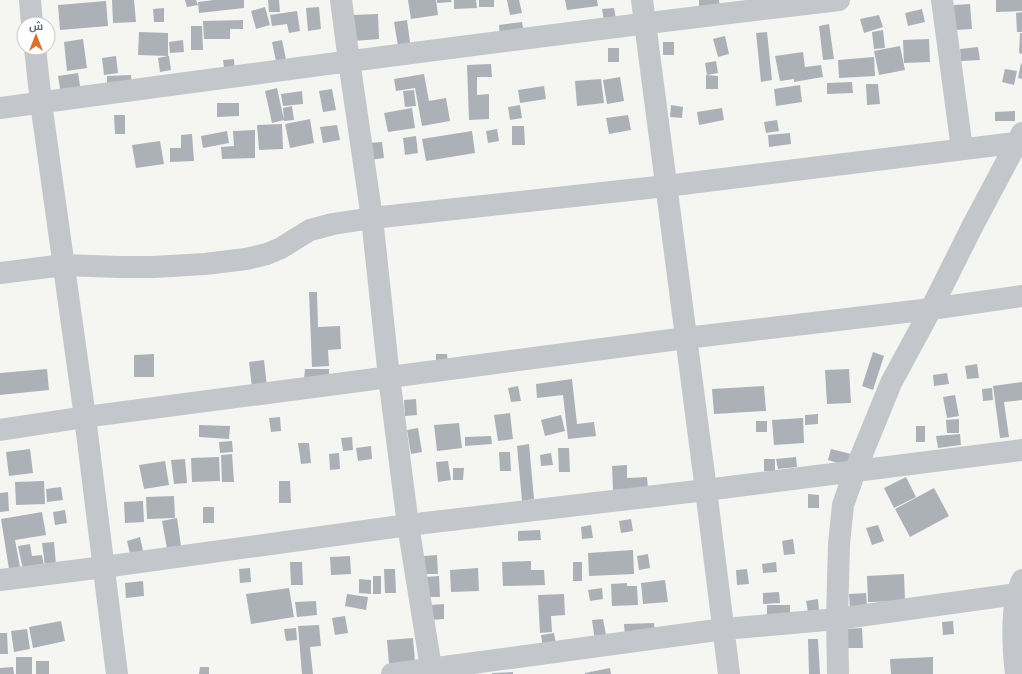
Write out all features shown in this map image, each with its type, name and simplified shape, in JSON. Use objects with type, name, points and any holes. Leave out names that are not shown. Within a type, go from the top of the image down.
[{"type":"street","points":[[30,0],[31,16]]},
{"type":"street","points":[[341,0],[372,218],[389,377],[408,525],[432,671]]},
{"type":"street","points":[[642,0],[729,674]]},
{"type":"street","points":[[0,108],[645,23],[839,0]]},
{"type":"street","points":[[942,0],[962,149]]},
{"type":"street","points":[[36,56],[41,103],[85,417],[117,674]]},
{"type":"street","points":[[0,273],[64,265],[153,267],[205,264],[246,259],[267,254],[281,248],[310,230],[333,224],[372,218],[666,186],[962,149],[1020,139]]},
{"type":"street","points":[[838,674],[837,619],[839,544],[843,505],[891,383],[931,309],[973,225],[1020,139]]},
{"type":"street","points":[[0,430],[85,417],[686,338],[931,309],[1022,296]]},
{"type":"street","points":[[0,580],[408,525],[855,472],[1022,450]]},
{"type":"street","points":[[392,674],[432,671],[724,630],[837,619],[1019,587],[1014,623],[1013,652],[1016,674]]},
{"type":"building","points":[[112,0],[134,0],[136,22],[113,23]]},
{"type":"building","points":[[185,0],[196,0],[198,5],[187,7]]},
{"type":"building","points":[[214,0],[244,0],[244,8],[199,13],[198,2]]},
{"type":"building","points":[[268,0],[279,0],[280,12],[269,12]]},
{"type":"building","points":[[408,0],[436,0],[438,15],[411,19]]},
{"type":"building","points":[[437,0],[451,0],[452,2],[437,3]]},
{"type":"building","points":[[454,0],[476,0],[477,8],[454,9]]},
{"type":"building","points":[[479,0],[494,0],[494,7],[479,7]]},
{"type":"building","points":[[507,0],[519,0],[522,13],[510,15]]},
{"type":"building","points":[[565,0],[597,0],[598,6],[567,10]]},
{"type":"building","points":[[699,0],[719,0],[720,7],[699,8]]},
{"type":"building","points":[[996,0],[1022,0],[1022,11],[996,12]]},
{"type":"building","points":[[106,1],[108,26],[60,30],[58,5]]},
{"type":"building","points":[[970,4],[972,29],[955,30],[954,5]]},
{"type":"building","points":[[265,7],[270,25],[256,29],[251,11]]},
{"type":"building","points":[[319,7],[321,29],[308,31],[306,8]]},
{"type":"building","points":[[164,8],[164,22],[154,22],[153,9]]},
{"type":"building","points":[[614,8],[616,19],[604,21],[602,9]]},
{"type":"building","points":[[922,9],[925,22],[908,26],[905,13]]},
{"type":"building","points":[[297,11],[300,31],[289,33],[287,24],[272,26],[270,15]]},
{"type":"building","points":[[1022,12],[1022,32],[1017,32],[1016,13]]},
{"type":"building","points":[[378,14],[379,39],[354,41],[352,15]]},
{"type":"building","points":[[879,15],[883,27],[864,33],[860,19]]},
{"type":"building","points":[[243,20],[243,29],[230,29],[230,39],[204,39],[203,21]]},
{"type":"building","points":[[407,20],[411,50],[399,52],[394,22]]},
{"type":"building","points":[[522,22],[524,34],[500,37],[499,25]]},
{"type":"building","points":[[829,24],[834,59],[823,60],[819,26]]},
{"type":"building","points":[[191,26],[202,26],[203,50],[191,50]]},
{"type":"building","points":[[883,30],[885,48],[874,49],[872,32]]},
{"type":"building","points":[[139,32],[168,33],[168,56],[138,55]]},
{"type":"building","points":[[767,32],[772,80],[761,82],[756,33]]},
{"type":"building","points":[[1020,33],[1022,33],[1022,54],[1019,53]]},
{"type":"building","points":[[725,36],[729,54],[718,57],[713,39]]},
{"type":"building","points":[[83,39],[87,68],[67,71],[64,42]]},
{"type":"building","points":[[929,39],[930,62],[904,63],[903,40]]},
{"type":"building","points":[[183,40],[184,52],[170,53],[169,42]]},
{"type":"building","points":[[282,40],[287,64],[277,66],[272,42]]},
{"type":"building","points":[[663,42],[674,42],[674,55],[663,55]]},
{"type":"building","points":[[900,46],[905,70],[879,75],[874,51]]},
{"type":"building","points":[[978,47],[980,60],[961,61],[960,49]]},
{"type":"building","points":[[608,48],[619,48],[619,62],[608,62]]},
{"type":"building","points":[[803,52],[805,67],[821,65],[823,77],[794,82],[794,79],[780,81],[775,56]]},
{"type":"building","points":[[116,56],[118,73],[104,75],[102,58]]},
{"type":"building","points":[[169,56],[171,70],[160,72],[158,58]]},
{"type":"building","points":[[874,57],[875,76],[839,78],[838,60]]},
{"type":"building","points":[[234,59],[235,74],[225,75],[223,60]]},
{"type":"building","points":[[716,61],[718,73],[707,75],[705,63]]},
{"type":"building","points":[[1021,63],[1022,64],[1022,79],[1018,78]]},
{"type":"building","points":[[491,64],[492,77],[477,77],[477,95],[489,94],[489,119],[469,120],[467,65]]},
{"type":"building","points":[[1005,69],[1017,71],[1014,85],[1002,82]]},
{"type":"building","points":[[78,73],[81,92],[61,95],[58,76]]},
{"type":"building","points":[[424,74],[429,101],[446,98],[450,121],[422,126],[415,88],[396,91],[394,79]]},
{"type":"building","points":[[131,75],[132,86],[107,87],[107,76]]},
{"type":"building","points":[[706,75],[718,76],[718,89],[706,89]]},
{"type":"building","points":[[620,77],[624,101],[607,104],[603,80]]},
{"type":"building","points":[[601,79],[604,103],[577,106],[575,81]]},
{"type":"building","points":[[852,82],[853,93],[827,94],[827,83]]},
{"type":"building","points":[[866,84],[878,84],[880,104],[867,105]]},
{"type":"building","points":[[800,85],[802,102],[776,106],[774,89]]},
{"type":"building","points":[[544,86],[546,99],[520,103],[518,90]]},
{"type":"building","points":[[277,88],[284,120],[272,123],[265,91]]},
{"type":"building","points":[[332,89],[336,110],[323,112],[319,91]]},
{"type":"building","points":[[414,90],[416,106],[405,107],[403,91]]},
{"type":"building","points":[[302,91],[303,104],[283,106],[281,94]]},
{"type":"building","points":[[217,103],[239,103],[239,116],[217,117]]},
{"type":"building","points":[[520,105],[522,118],[510,120],[508,107]]},
{"type":"building","points":[[671,105],[683,107],[682,118],[670,117]]},
{"type":"building","points":[[292,106],[294,120],[284,121],[283,108]]},
{"type":"building","points":[[412,108],[415,128],[388,132],[384,113]]},
{"type":"building","points":[[722,108],[724,120],[699,125],[697,112]]},
{"type":"building","points":[[1015,111],[1015,121],[995,121],[995,112]]},
{"type":"building","points":[[114,115],[125,115],[125,134],[115,134]]},
{"type":"building","points":[[628,115],[631,130],[609,134],[606,118]]},
{"type":"building","points":[[310,119],[314,143],[290,148],[285,124]]},
{"type":"building","points":[[777,120],[779,131],[766,133],[764,122]]},
{"type":"building","points":[[282,124],[283,149],[259,150],[257,125]]},
{"type":"building","points":[[337,125],[340,140],[323,143],[320,127]]},
{"type":"building","points":[[512,126],[524,126],[525,145],[512,145]]},
{"type":"building","points":[[497,129],[499,141],[488,143],[486,131]]},
{"type":"building","points":[[255,130],[255,158],[222,159],[221,147],[234,146],[233,131]]},
{"type":"building","points":[[227,131],[229,143],[203,148],[201,136]]},
{"type":"building","points":[[472,131],[475,153],[426,161],[422,139]]},
{"type":"building","points":[[790,133],[791,144],[769,147],[768,135]]},
{"type":"building","points":[[192,134],[194,161],[170,162],[170,148],[181,148],[181,135]]},
{"type":"building","points":[[416,136],[418,153],[405,155],[403,138]]},
{"type":"building","points":[[160,141],[164,164],[136,168],[132,145]]},
{"type":"building","points":[[382,142],[384,158],[370,160],[368,143]]},
{"type":"building","points":[[309,292],[317,292],[318,327],[340,326],[341,349],[328,350],[329,366],[312,367]]},
{"type":"building","points":[[873,352],[884,356],[873,390],[862,386]]},
{"type":"building","points":[[154,354],[154,377],[134,377],[134,355]]},
{"type":"building","points":[[436,354],[447,354],[448,364],[436,364]]},
{"type":"building","points":[[264,360],[267,387],[252,388],[249,362]]},
{"type":"building","points":[[977,364],[979,378],[967,379],[965,366]]},
{"type":"building","points":[[47,369],[49,390],[0,395],[0,373]]},
{"type":"building","points":[[305,369],[329,369],[329,381],[304,380]]},
{"type":"building","points":[[849,369],[851,403],[827,404],[825,370]]},
{"type":"building","points":[[947,373],[949,384],[934,386],[933,375]]},
{"type":"building","points":[[572,379],[577,424],[594,422],[596,436],[568,439],[563,395],[537,398],[536,384]]},
{"type":"building","points":[[1022,382],[1022,400],[1004,402],[1009,437],[1000,438],[993,386]]},
{"type":"building","points":[[518,386],[521,401],[511,402],[508,388]]},
{"type":"building","points":[[764,386],[766,411],[714,414],[712,389]]},
{"type":"building","points":[[992,388],[993,400],[983,401],[982,389]]},
{"type":"building","points":[[955,395],[959,416],[947,418],[943,397]]},
{"type":"building","points":[[416,399],[417,415],[405,416],[404,400]]},
{"type":"building","points":[[510,413],[513,439],[498,441],[494,415]]},
{"type":"building","points":[[818,414],[818,424],[805,425],[805,415]]},
{"type":"building","points":[[561,415],[565,431],[545,436],[541,420]]},
{"type":"building","points":[[280,417],[281,431],[271,432],[269,418]]},
{"type":"building","points":[[803,418],[804,443],[774,445],[772,420]]},
{"type":"building","points":[[959,419],[959,433],[947,433],[946,420]]},
{"type":"building","points":[[756,421],[767,421],[767,432],[756,432]]},
{"type":"building","points":[[459,423],[462,448],[437,451],[434,425]]},
{"type":"building","points":[[199,425],[230,426],[229,439],[199,437]]},
{"type":"building","points":[[916,426],[925,426],[925,442],[916,442]]},
{"type":"building","points":[[418,428],[422,452],[411,454],[407,430]]},
{"type":"building","points":[[960,434],[961,445],[938,448],[936,436]]},
{"type":"building","points":[[491,436],[492,444],[465,446],[465,437]]},
{"type":"building","points":[[352,437],[353,450],[343,451],[341,438]]},
{"type":"building","points":[[232,441],[233,452],[220,453],[219,442]]},
{"type":"building","points":[[298,443],[309,443],[311,463],[301,464]]},
{"type":"building","points":[[529,444],[534,499],[522,501],[517,446]]},
{"type":"building","points":[[371,446],[372,459],[358,461],[356,448]]},
{"type":"building","points":[[558,448],[569,448],[570,472],[559,472]]},
{"type":"building","points":[[30,449],[33,473],[9,476],[6,452]]},
{"type":"building","points":[[831,449],[851,454],[847,466],[828,460]]},
{"type":"building","points":[[499,452],[510,452],[511,471],[500,471]]},
{"type":"building","points":[[339,453],[340,469],[330,470],[329,454]]},
{"type":"building","points":[[551,453],[553,465],[541,466],[540,455]]},
{"type":"building","points":[[232,454],[234,482],[222,482],[221,455]]},
{"type":"building","points":[[219,457],[220,481],[192,482],[191,458]]},
{"type":"building","points":[[796,457],[797,467],[778,469],[776,459]]},
{"type":"building","points":[[185,459],[187,483],[174,484],[171,460]]},
{"type":"building","points":[[764,459],[775,459],[775,471],[764,471]]},
{"type":"building","points":[[165,461],[169,485],[144,489],[139,465]]},
{"type":"building","points":[[448,461],[451,480],[438,482],[436,462]]},
{"type":"building","points":[[627,465],[627,478],[647,477],[648,489],[613,490],[612,466]]},
{"type":"building","points":[[453,468],[464,468],[463,480],[453,480]]},
{"type":"building","points":[[906,477],[916,497],[894,508],[884,488]]},
{"type":"building","points":[[44,481],[45,504],[16,505],[15,482]]},
{"type":"building","points":[[279,481],[290,481],[291,503],[279,503]]},
{"type":"building","points":[[61,487],[63,500],[47,502],[46,489]]},
{"type":"building","points":[[934,488],[949,516],[910,537],[895,509]]},
{"type":"building","points":[[8,492],[9,511],[0,512],[0,493]]},
{"type":"building","points":[[808,494],[819,495],[819,508],[808,508]]},
{"type":"building","points":[[174,496],[175,518],[147,519],[146,497]]},
{"type":"building","points":[[143,501],[144,522],[125,523],[124,502]]},
{"type":"building","points":[[203,507],[214,507],[214,523],[203,523]]},
{"type":"building","points":[[65,510],[67,523],[55,525],[53,512]]},
{"type":"building","points":[[42,512],[46,535],[15,540],[20,567],[9,569],[1,519]]},
{"type":"building","points":[[177,518],[181,546],[167,549],[162,521]]},
{"type":"building","points":[[631,519],[633,531],[621,533],[619,521]]},
{"type":"building","points":[[591,525],[593,538],[582,539],[581,527]]},
{"type":"building","points":[[878,525],[884,541],[872,545],[866,528]]},
{"type":"building","points":[[540,530],[541,540],[518,541],[518,531]]},
{"type":"building","points":[[140,537],[143,551],[130,554],[127,541]]},
{"type":"building","points":[[793,539],[795,554],[784,555],[782,541]]},
{"type":"building","points":[[54,542],[56,565],[45,566],[42,543]]},
{"type":"building","points":[[30,544],[32,556],[42,555],[44,566],[23,570],[18,546]]},
{"type":"building","points":[[633,550],[634,574],[589,576],[588,553]]},
{"type":"building","points":[[648,554],[650,568],[639,570],[637,556]]},
{"type":"building","points":[[437,555],[438,574],[425,574],[424,556]]},
{"type":"building","points":[[350,556],[351,574],[331,575],[330,557]]},
{"type":"building","points":[[531,561],[531,570],[544,570],[545,585],[503,586],[502,562]]},
{"type":"building","points":[[290,562],[302,562],[303,585],[291,585]]},
{"type":"building","points":[[573,562],[582,562],[582,581],[573,581]]},
{"type":"building","points":[[776,562],[777,572],[763,573],[762,564]]},
{"type":"building","points":[[250,568],[251,582],[240,583],[239,569]]},
{"type":"building","points":[[478,568],[479,591],[451,592],[450,570]]},
{"type":"building","points":[[384,569],[395,569],[396,593],[385,593]]},
{"type":"building","points":[[747,569],[749,584],[737,585],[736,570]]},
{"type":"building","points":[[904,574],[905,601],[868,602],[867,576]]},
{"type":"building","points":[[373,576],[381,576],[381,594],[373,594]]},
{"type":"building","points":[[439,576],[440,597],[427,597],[426,577]]},
{"type":"building","points":[[359,579],[371,580],[371,594],[359,593]]},
{"type":"building","points":[[665,580],[668,602],[643,604],[641,583]]},
{"type":"building","points":[[143,581],[144,596],[126,598],[125,583]]},
{"type":"building","points":[[627,583],[627,586],[637,586],[638,605],[612,606],[611,584]]},
{"type":"building","points":[[289,588],[294,617],[251,624],[246,594]]},
{"type":"building","points":[[602,588],[603,599],[590,601],[588,590]]},
{"type":"building","points":[[779,592],[780,603],[763,604],[763,593]]},
{"type":"building","points":[[866,593],[867,608],[850,609],[849,594]]},
{"type":"building","points":[[347,594],[368,597],[366,610],[345,606]]},
{"type":"building","points":[[564,594],[565,615],[551,616],[552,632],[540,633],[538,595]]},
{"type":"building","points":[[818,599],[819,611],[808,612],[806,601]]},
{"type":"building","points":[[316,601],[317,615],[297,617],[295,602]]},
{"type":"building","points":[[444,604],[444,619],[431,620],[431,605]]},
{"type":"building","points":[[767,605],[790,605],[790,616],[767,616]]},
{"type":"building","points":[[345,616],[348,633],[335,635],[332,618]]},
{"type":"building","points":[[603,619],[607,640],[595,642],[592,620]]},
{"type":"building","points":[[61,621],[65,641],[33,648],[29,627]]},
{"type":"building","points":[[953,621],[954,634],[943,635],[942,622]]},
{"type":"building","points":[[654,623],[655,634],[625,636],[624,624]]},
{"type":"building","points":[[319,625],[321,646],[310,647],[313,674],[302,674],[298,626]]},
{"type":"building","points":[[296,628],[297,640],[286,641],[284,629]]},
{"type":"building","points":[[862,628],[863,648],[844,648],[843,629]]},
{"type":"building","points":[[27,629],[30,649],[14,652],[11,631]]},
{"type":"building","points":[[0,633],[7,633],[8,654],[0,654]]},
{"type":"building","points":[[554,633],[556,644],[543,647],[541,635]]},
{"type":"building","points":[[413,638],[415,662],[389,664],[387,640]]},
{"type":"building","points":[[808,639],[818,639],[820,674],[809,674]]},
{"type":"building","points":[[16,657],[32,657],[32,674],[16,674]]},
{"type":"building","points":[[933,657],[933,674],[891,674],[890,659]]},
{"type":"building","points":[[36,661],[49,661],[49,674],[36,674]]},
{"type":"building","points":[[13,667],[14,674],[0,674],[0,668]]},
{"type":"building","points":[[200,667],[209,667],[209,674],[199,674]]},
{"type":"building","points":[[610,668],[611,674],[585,674],[585,673]]},
{"type":"building","points":[[513,672],[513,674],[492,674],[492,673]]}]
